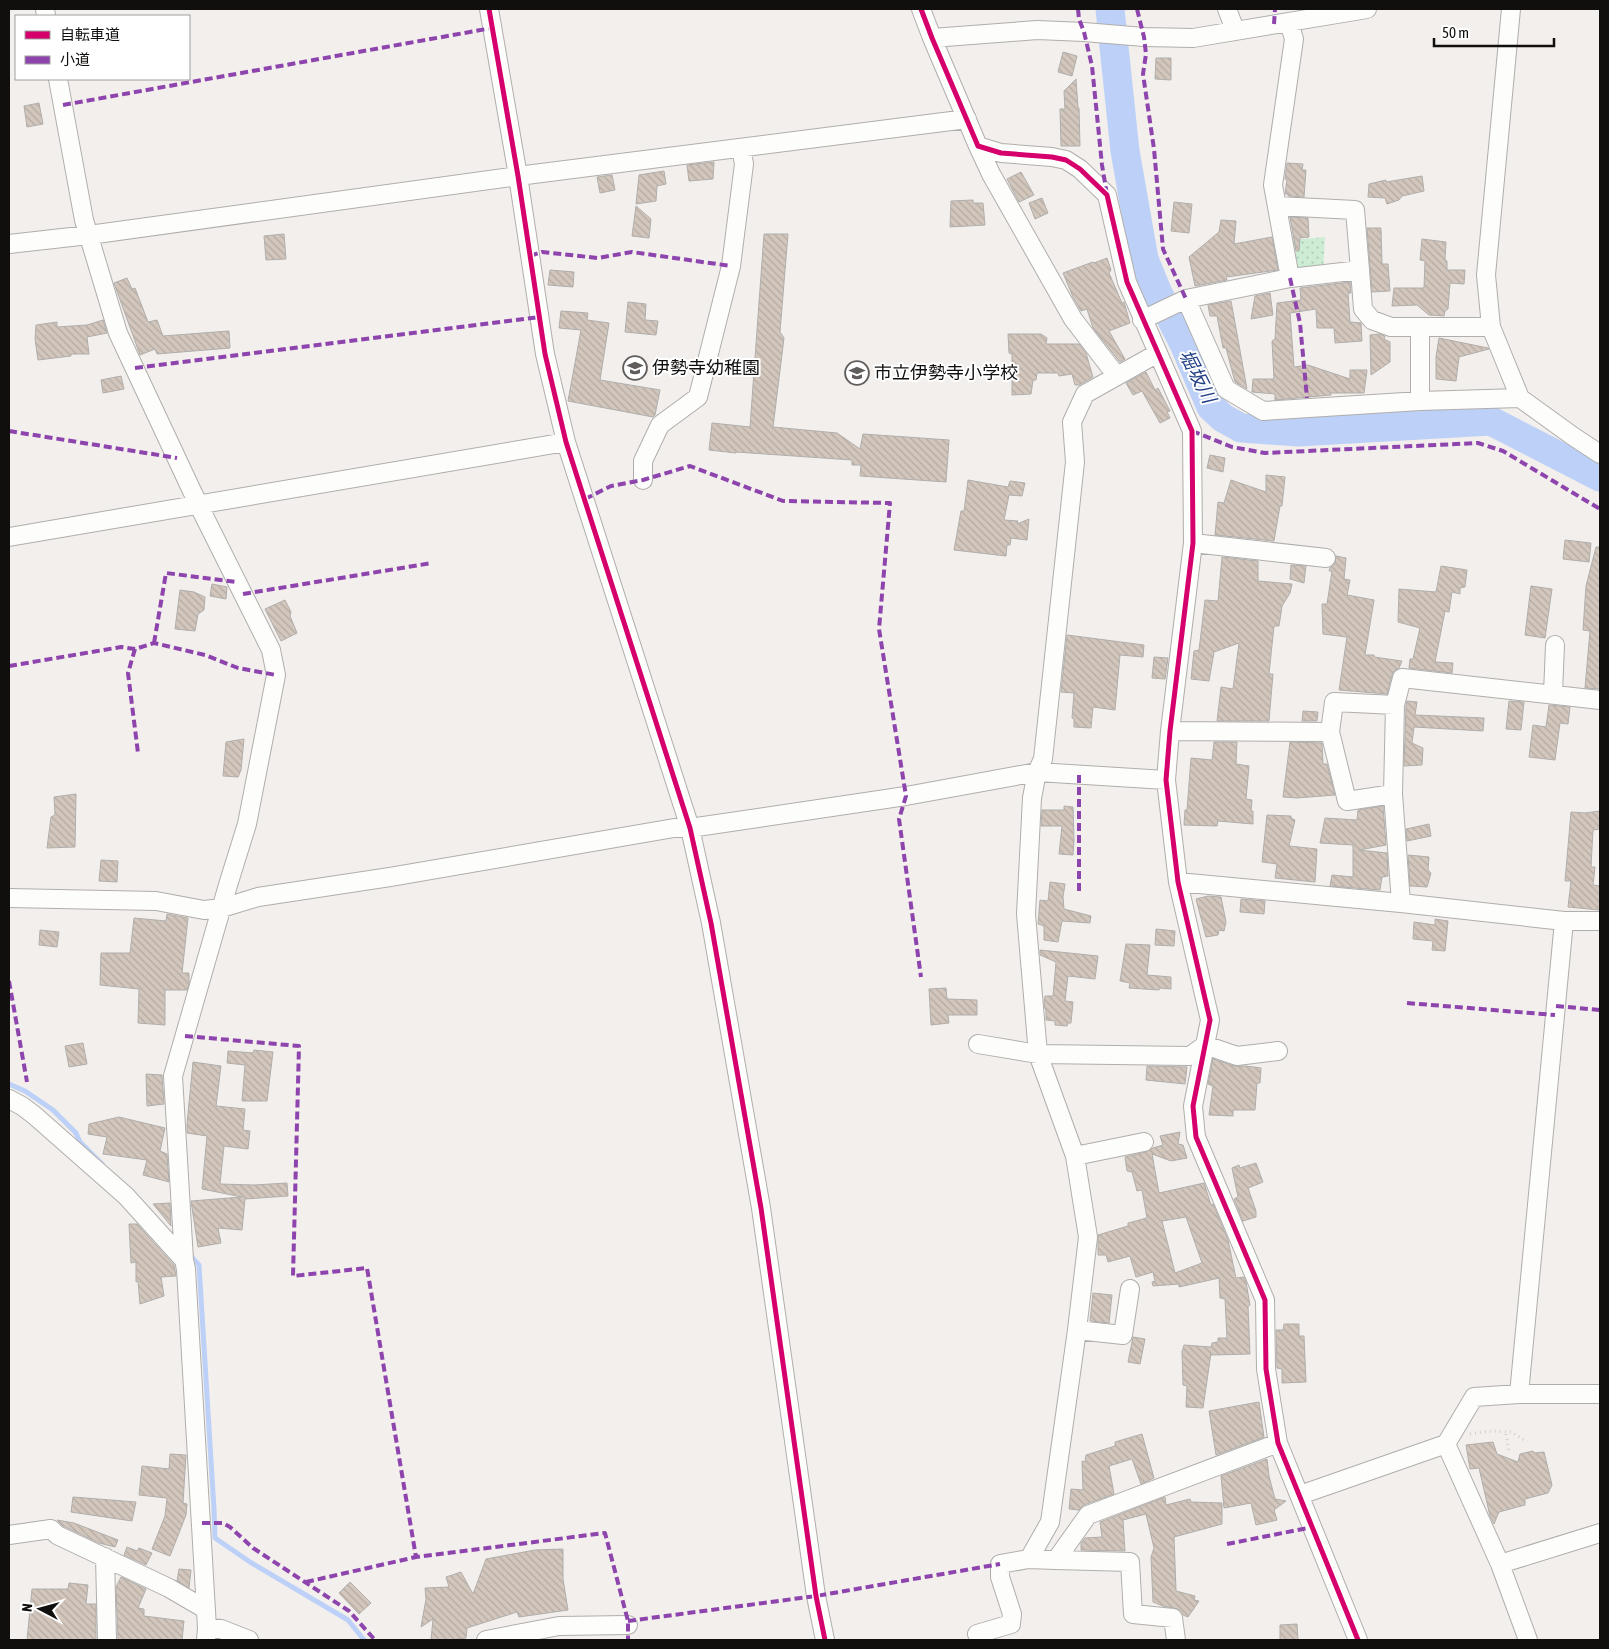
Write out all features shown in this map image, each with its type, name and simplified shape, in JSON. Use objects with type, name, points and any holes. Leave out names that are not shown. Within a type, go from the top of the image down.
[{"type":"street","points":[[489,9],[518,176],[545,354],[566,442],[690,828],[711,923],[761,1208],[816,1596],[825,1640]]},
{"type":"street","points":[[921,9],[978,146],[992,174],[1073,318],[1116,375]]},
{"type":"street","points":[[1227,9],[1235,30]]},
{"type":"street","points":[[932,38],[1037,30],[1141,37],[1193,38],[1367,9]]},
{"type":"street","points":[[1511,9],[1486,275],[1491,327],[1520,398],[1600,454]]},
{"type":"street","points":[[1289,22],[1294,39],[1273,186],[1290,278]]},
{"type":"street","points":[[58,80],[84,220],[118,333],[199,506],[271,650],[276,675],[247,824],[173,1076],[202,1523],[206,1634],[221,1629],[249,1640]]},
{"type":"street","points":[[9,244],[89,235],[518,176],[967,119]]},
{"type":"street","points":[[978,146],[1001,153],[1066,160],[1107,195],[1127,282],[1146,318],[1158,353],[1192,431],[1193,543],[1170,731],[1166,780],[1178,882],[1210,1020],[1193,1106],[1196,1137],[1265,1300],[1266,1369],[1278,1443],[1358,1640]]},
{"type":"street","points":[[643,480],[643,461],[660,425],[698,398],[730,266],[744,164],[740,148]]},
{"type":"street","points":[[1277,206],[1355,210],[1363,309],[1372,320],[1391,327],[1491,327]]},
{"type":"street","points":[[1146,318],[1184,301],[1290,278],[1360,270]]},
{"type":"street","points":[[1184,301],[1226,389],[1263,411],[1420,401],[1520,398]]},
{"type":"street","points":[[1420,327],[1420,401]]},
{"type":"street","points":[[1029,1559],[1050,1522],[1088,1237],[1074,1156],[1038,1054],[1026,914],[1032,798],[1037,772],[1043,759],[1074,471],[1072,422],[1085,394],[1158,353]]},
{"type":"street","points":[[9,538],[566,442]]},
{"type":"street","points":[[1193,543],[1326,558]]},
{"type":"street","points":[[1553,694],[1555,645]]},
{"type":"street","points":[[1402,902],[1393,794],[1395,705],[1402,678],[1600,700]]},
{"type":"street","points":[[1393,794],[1347,801],[1330,732],[1334,702],[1395,705]]},
{"type":"street","points":[[1170,731],[1330,732]]},
{"type":"street","points":[[9,898],[156,901],[204,910],[222,908],[258,897],[390,877],[674,828],[690,828],[906,796],[1037,772],[1166,780]]},
{"type":"street","points":[[1178,882],[1402,902],[1564,921],[1600,921]]},
{"type":"street","points":[[1519,1394],[1564,921]]},
{"type":"street","points":[[978,1044],[1038,1054],[1190,1056],[1205,1046]]},
{"type":"street","points":[[1205,1046],[1237,1056],[1278,1051]]},
{"type":"street","points":[[9,1099],[34,1115],[126,1196],[184,1251]]},
{"type":"street","points":[[1074,1156],[1144,1142]]},
{"type":"street","points":[[1077,1330],[1123,1335],[1130,1289]]},
{"type":"street","points":[[1300,1495],[1446,1444],[1474,1397],[1519,1394],[1600,1394]]},
{"type":"street","points":[[1056,1560],[1088,1516],[1278,1443]]},
{"type":"street","points":[[1446,1444],[1500,1564],[1528,1640]]},
{"type":"street","points":[[9,1536],[51,1529],[57,1535],[169,1588],[205,1609]]},
{"type":"street","points":[[1500,1564],[1600,1533]]},
{"type":"street","points":[[105,1557],[107,1640]]},
{"type":"street","points":[[977,1634],[1011,1624],[1012,1614],[1000,1577],[1000,1564],[1029,1559],[1130,1562],[1133,1614],[1173,1618],[1176,1640]]},
{"type":"street","points":[[486,1640],[559,1626],[628,1625]]},
{"type":"path","points":[[1446,1444],[1470,1434],[1489,1431],[1511,1432],[1527,1442]]},
{"type":"path","points":[[1506,1434],[1508,1453]]},
{"type":"green space","points":[[1325,237],[1323,274],[1290,278],[1283,241]]},
{"type":"building","points":[[1063,52],[1077,56],[1072,76],[1058,72]]},
{"type":"building","points":[[1156,58],[1171,58],[1171,80],[1155,79]]},
{"type":"building","points":[[1076,79],[1080,146],[1061,146],[1060,109],[1065,109],[1064,91]]},
{"type":"building","points":[[39,103],[43,124],[27,127],[24,106]]},
{"type":"building","points":[[714,162],[713,179],[689,181],[687,165]]},
{"type":"building","points":[[1287,163],[1303,164],[1302,170],[1306,170],[1304,197],[1288,196],[1288,194],[1285,194]]},
{"type":"building","points":[[664,171],[666,184],[657,186],[656,201],[636,204],[639,175]]},
{"type":"building","points":[[1021,172],[1034,195],[1019,202],[1007,179]]},
{"type":"building","points":[[612,175],[615,190],[600,193],[597,177]]},
{"type":"building","points":[[1422,176],[1424,191],[1402,196],[1399,200],[1387,204],[1385,198],[1368,197],[1369,184]]},
{"type":"building","points":[[1042,198],[1048,213],[1035,219],[1029,203]]},
{"type":"building","points":[[973,200],[973,203],[983,203],[985,225],[950,227],[951,201]]},
{"type":"building","points":[[1174,202],[1192,204],[1189,233],[1171,231]]},
{"type":"building","points":[[636,206],[651,219],[649,238],[632,236]]},
{"type":"building","points":[[1290,217],[1308,218],[1309,237],[1300,238],[1299,251],[1296,251]]},
{"type":"building","points":[[1221,220],[1236,221],[1234,244],[1272,237],[1278,270],[1226,277],[1227,280],[1195,286],[1189,257],[1219,232]]},
{"type":"building","points":[[1367,228],[1381,228],[1382,264],[1388,264],[1390,291],[1372,292]]},
{"type":"building","points":[[284,234],[286,259],[266,260],[264,236]]},
{"type":"building","points":[[764,234],[788,234],[780,332],[784,338],[773,427],[837,433],[860,449],[863,434],[949,440],[946,482],[860,476],[861,465],[852,465],[852,460],[709,450],[712,423],[750,427]]},
{"type":"building","points":[[1422,239],[1446,242],[1445,260],[1447,261],[1447,270],[1465,270],[1464,284],[1450,283],[1448,309],[1445,311],[1444,316],[1429,315],[1417,305],[1392,306],[1394,288],[1424,288],[1425,261],[1420,260]]},
{"type":"building","points":[[1107,258],[1111,270],[1109,273],[1122,303],[1124,302],[1130,323],[1109,331],[1125,359],[1120,362],[1093,328],[1087,309],[1081,311],[1063,273]]},
{"type":"building","points":[[550,270],[574,272],[573,287],[548,285]]},
{"type":"building","points":[[127,278],[132,289],[135,288],[148,322],[157,320],[163,336],[229,331],[230,348],[157,354],[155,349],[140,355],[114,283]]},
{"type":"building","points":[[1350,282],[1351,293],[1348,293],[1350,322],[1361,323],[1362,341],[1335,343],[1334,328],[1317,328],[1316,309],[1290,313],[1294,367],[1308,365],[1350,379],[1350,370],[1367,370],[1364,393],[1331,393],[1331,395],[1275,400],[1275,394],[1252,392],[1253,379],[1274,379],[1272,341],[1275,339],[1277,303],[1301,300],[1300,288]]},
{"type":"building","points":[[1270,293],[1273,315],[1251,319],[1255,296]]},
{"type":"building","points":[[1231,301],[1247,389],[1235,382],[1226,348],[1223,348],[1217,316],[1210,316],[1208,305]]},
{"type":"building","points":[[628,302],[646,304],[645,320],[658,321],[656,335],[625,332]]},
{"type":"building","points":[[561,311],[588,313],[587,320],[609,323],[600,380],[660,390],[653,417],[568,401],[581,330],[559,328]]},
{"type":"building","points":[[103,320],[107,333],[87,337],[89,354],[71,354],[71,356],[38,360],[35,339],[36,325],[57,322],[57,327],[87,325]]},
{"type":"building","points":[[1008,334],[1041,334],[1047,338],[1046,344],[1079,344],[1086,353],[1093,377],[1079,385],[1075,385],[1072,374],[1059,376],[1058,373],[1037,373],[1036,380],[1033,380],[1031,394],[1012,395],[1012,354],[1009,353]]},
{"type":"building","points":[[1379,334],[1385,336],[1384,339],[1390,342],[1390,362],[1371,375],[1370,335]]},
{"type":"building","points":[[1439,338],[1489,349],[1459,357],[1456,381],[1436,379],[1436,357]]},
{"type":"building","points":[[1146,372],[1155,390],[1158,388],[1170,411],[1167,412],[1170,418],[1160,423],[1142,391],[1133,395],[1126,383]]},
{"type":"building","points":[[121,376],[124,389],[103,393],[101,380]]},
{"type":"building","points":[[1210,455],[1225,458],[1223,472],[1207,468]]},
{"type":"building","points":[[1266,475],[1285,477],[1282,506],[1280,506],[1274,541],[1215,535],[1218,502],[1224,503],[1231,480],[1266,492]]},
{"type":"building","points":[[968,480],[1008,487],[1010,481],[1025,483],[1022,496],[1009,495],[1004,520],[1018,521],[1017,524],[1029,519],[1027,540],[1011,538],[1010,545],[1007,545],[1006,556],[954,550],[961,511],[964,511]]},
{"type":"building","points":[[1565,540],[1591,543],[1589,562],[1563,559]]},
{"type":"building","points":[[1596,547],[1600,547],[1600,689],[1585,688],[1590,631],[1583,630],[1586,586]]},
{"type":"building","points":[[1336,556],[1346,558],[1344,579],[1350,580],[1347,595],[1374,600],[1365,655],[1402,661],[1399,668],[1392,675],[1387,694],[1339,690],[1347,637],[1323,634],[1322,604],[1327,604],[1332,571],[1329,571],[1335,564]]},
{"type":"building","points":[[1222,557],[1258,561],[1258,581],[1292,584],[1290,593],[1282,606],[1279,626],[1274,626],[1269,674],[1273,674],[1269,721],[1217,721],[1221,687],[1233,689],[1239,643],[1214,652],[1209,681],[1191,679],[1194,651],[1199,650],[1205,600],[1218,601]]},
{"type":"building","points":[[1291,565],[1306,566],[1304,583],[1290,579]]},
{"type":"building","points":[[1441,566],[1467,570],[1465,587],[1460,588],[1460,594],[1452,592],[1449,612],[1445,611],[1435,662],[1453,663],[1452,673],[1409,668],[1420,628],[1398,622],[1399,589],[1436,592]]},
{"type":"building","points":[[212,584],[227,587],[226,599],[210,596]]},
{"type":"building","points":[[1531,586],[1552,589],[1545,638],[1525,635]]},
{"type":"building","points":[[180,590],[194,592],[205,597],[204,610],[198,614],[195,631],[175,629]]},
{"type":"building","points":[[285,600],[291,612],[290,616],[297,633],[281,641],[265,609]]},
{"type":"building","points":[[1067,635],[1144,645],[1143,657],[1120,655],[1115,710],[1093,707],[1091,728],[1074,727],[1074,719],[1072,718],[1074,693],[1061,692]]},
{"type":"building","points":[[1154,657],[1168,658],[1165,679],[1152,678]]},
{"type":"building","points":[[1407,701],[1417,702],[1415,715],[1484,718],[1483,731],[1414,727],[1412,743],[1423,748],[1422,765],[1404,766]]},
{"type":"building","points":[[1509,701],[1524,702],[1521,730],[1506,729]]},
{"type":"building","points":[[1549,705],[1570,707],[1568,724],[1560,723],[1555,760],[1529,757],[1533,725],[1546,727]]},
{"type":"building","points":[[1303,711],[1318,712],[1317,721],[1302,721]]},
{"type":"building","points":[[244,739],[241,770],[238,777],[223,776],[226,742]]},
{"type":"building","points":[[1214,742],[1237,742],[1236,764],[1249,766],[1246,799],[1252,800],[1253,824],[1218,821],[1217,826],[1184,825],[1191,758],[1212,760]]},
{"type":"building","points":[[1290,742],[1322,743],[1323,764],[1327,764],[1335,795],[1297,798],[1283,797]]},
{"type":"building","points":[[76,794],[75,847],[47,848],[51,817],[55,815],[54,797]]},
{"type":"building","points":[[1064,806],[1073,807],[1073,855],[1059,854],[1062,826],[1041,826],[1042,810],[1064,810]]},
{"type":"building","points":[[1383,806],[1386,845],[1359,850],[1387,853],[1388,876],[1382,877],[1380,890],[1330,886],[1332,875],[1353,877],[1353,845],[1320,843],[1325,818],[1357,820],[1358,810]]},
{"type":"building","points":[[1600,811],[1600,829],[1593,830],[1591,867],[1595,867],[1593,885],[1600,886],[1600,910],[1568,907],[1571,881],[1565,881],[1571,812]]},
{"type":"building","points":[[1267,815],[1291,816],[1295,820],[1289,846],[1317,849],[1315,882],[1275,878],[1277,864],[1262,862]]},
{"type":"building","points":[[1429,824],[1431,836],[1407,841],[1406,829]]},
{"type":"building","points":[[1408,855],[1429,857],[1428,870],[1431,873],[1427,887],[1410,886]]},
{"type":"building","points":[[101,860],[118,861],[117,882],[99,881]]},
{"type":"building","points":[[1050,882],[1065,884],[1064,909],[1091,916],[1090,923],[1062,921],[1058,942],[1044,940],[1044,926],[1038,924],[1040,900],[1048,901]]},
{"type":"building","points":[[1208,896],[1221,897],[1226,922],[1224,931],[1219,930],[1218,935],[1206,937],[1196,899]]},
{"type":"building","points":[[1241,899],[1265,901],[1264,914],[1240,912]]},
{"type":"building","points":[[167,914],[188,918],[182,973],[189,973],[189,984],[187,990],[165,990],[165,1025],[138,1023],[139,989],[100,985],[101,953],[130,953],[134,918],[166,921]]},
{"type":"building","points":[[1435,919],[1448,921],[1445,951],[1432,950],[1433,941],[1413,939],[1414,922],[1435,925]]},
{"type":"building","points":[[1156,929],[1175,931],[1174,946],[1155,945]]},
{"type":"building","points":[[40,930],[59,932],[57,947],[39,945]]},
{"type":"building","points":[[1126,944],[1150,945],[1147,975],[1171,977],[1171,989],[1129,988],[1130,983],[1120,981]]},
{"type":"building","points":[[1040,950],[1098,956],[1095,979],[1068,976],[1065,1001],[1073,1002],[1071,1023],[1068,1023],[1067,1026],[1055,1025],[1055,1021],[1046,1020],[1045,996],[1053,996],[1056,962],[1040,955]]},
{"type":"building","points":[[946,988],[947,999],[977,1000],[977,1015],[948,1015],[949,1023],[931,1025],[929,989]]},
{"type":"building","points":[[83,1043],[87,1064],[69,1067],[65,1046]]},
{"type":"building","points":[[254,1050],[273,1052],[267,1101],[242,1101],[245,1065],[227,1063],[228,1051],[253,1053]]},
{"type":"building","points":[[1213,1059],[1234,1066],[1261,1068],[1260,1083],[1257,1083],[1255,1110],[1233,1110],[1233,1116],[1209,1115],[1213,1086],[1208,1084]]},
{"type":"building","points":[[193,1062],[221,1066],[216,1106],[245,1109],[243,1130],[250,1131],[248,1149],[224,1146],[220,1184],[254,1185],[287,1183],[288,1196],[245,1199],[242,1230],[218,1228],[221,1243],[198,1247],[191,1201],[242,1197],[202,1189],[207,1136],[187,1133]]},
{"type":"building","points":[[1147,1066],[1187,1067],[1185,1084],[1146,1080]]},
{"type":"building","points":[[146,1074],[162,1075],[164,1104],[147,1106]]},
{"type":"building","points":[[119,1117],[165,1128],[160,1151],[167,1154],[169,1182],[143,1175],[147,1160],[103,1154],[107,1137],[88,1134],[89,1124]]},
{"type":"building","points":[[1180,1132],[1178,1144],[1183,1145],[1187,1158],[1171,1161],[1152,1154],[1159,1193],[1204,1183],[1211,1205],[1213,1204],[1228,1240],[1236,1278],[1244,1277],[1246,1282],[1250,1305],[1248,1306],[1250,1354],[1211,1355],[1211,1353],[1203,1408],[1186,1407],[1187,1386],[1183,1385],[1182,1352],[1184,1345],[1211,1347],[1212,1343],[1218,1342],[1218,1338],[1227,1338],[1225,1299],[1220,1298],[1219,1278],[1179,1287],[1179,1284],[1153,1286],[1152,1282],[1155,1281],[1153,1272],[1136,1277],[1130,1256],[1108,1262],[1106,1255],[1098,1255],[1098,1235],[1128,1226],[1128,1223],[1147,1218],[1142,1190],[1137,1191],[1132,1172],[1127,1171],[1125,1157],[1146,1152],[1163,1145],[1160,1136]],"holes":[[[1186,1217],[1202,1263],[1175,1273],[1162,1221]]]},
{"type":"building","points":[[1256,1163],[1263,1182],[1248,1188],[1256,1211],[1256,1217],[1243,1221],[1234,1199],[1238,1197],[1232,1168],[1239,1165],[1240,1168]]},
{"type":"building","points":[[170,1203],[171,1226],[153,1204]]},
{"type":"building","points":[[129,1224],[137,1224],[174,1265],[176,1276],[161,1277],[164,1296],[140,1304],[138,1281],[136,1282],[136,1262],[131,1263]]},
{"type":"building","points":[[1093,1293],[1112,1295],[1109,1323],[1090,1321]]},
{"type":"building","points":[[1284,1324],[1299,1324],[1299,1336],[1304,1336],[1306,1382],[1282,1383],[1282,1369],[1277,1368],[1276,1330],[1283,1330]]},
{"type":"building","points":[[1133,1337],[1145,1339],[1140,1364],[1128,1362]]},
{"type":"building","points":[[1259,1402],[1264,1437],[1216,1455],[1209,1411]]},
{"type":"building","points":[[1142,1434],[1154,1478],[1141,1484],[1132,1459],[1109,1466],[1114,1494],[1084,1505],[1079,1510],[1069,1509],[1071,1489],[1083,1490],[1082,1461],[1085,1462],[1086,1455],[1115,1446],[1115,1442]]},
{"type":"building","points":[[1493,1442],[1497,1454],[1518,1462],[1520,1454],[1533,1451],[1534,1453],[1544,1452],[1552,1485],[1548,1493],[1525,1499],[1525,1505],[1499,1512],[1494,1524],[1490,1516],[1479,1468],[1470,1469],[1466,1445]]},
{"type":"building","points":[[170,1454],[186,1455],[183,1503],[187,1504],[186,1515],[170,1556],[152,1549],[165,1516],[167,1498],[139,1495],[142,1466],[169,1469]]},
{"type":"building","points":[[1267,1459],[1275,1499],[1286,1501],[1274,1510],[1277,1520],[1256,1525],[1251,1503],[1224,1508],[1221,1476]]},
{"type":"building","points":[[73,1497],[136,1502],[132,1521],[71,1512]]},
{"type":"building","points":[[1165,1497],[1166,1505],[1190,1499],[1191,1502],[1222,1503],[1222,1524],[1174,1537],[1176,1591],[1195,1596],[1194,1600],[1199,1601],[1188,1617],[1183,1615],[1178,1609],[1153,1602],[1151,1557],[1154,1548],[1146,1514],[1123,1520],[1125,1551],[1081,1550],[1081,1543],[1085,1538],[1102,1537],[1100,1522]]},
{"type":"building","points":[[57,1520],[74,1523],[118,1540],[115,1547],[99,1543],[63,1526]]},
{"type":"building","points":[[127,1547],[137,1551],[139,1548],[152,1553],[146,1565],[124,1555]]},
{"type":"building","points":[[563,1549],[563,1579],[568,1610],[519,1617],[517,1612],[467,1628],[466,1638],[450,1640],[431,1640],[433,1619],[421,1627],[426,1599],[425,1588],[449,1587],[446,1577],[461,1572],[473,1594],[486,1559],[535,1550]]},
{"type":"building","points":[[179,1569],[191,1570],[189,1588],[177,1581]]},
{"type":"building","points":[[121,1577],[146,1589],[138,1608],[144,1609],[144,1616],[184,1621],[182,1640],[118,1640],[116,1587]]},
{"type":"building","points":[[350,1582],[371,1603],[359,1614],[339,1593]]},
{"type":"building","points":[[69,1583],[88,1585],[86,1604],[96,1604],[96,1640],[27,1640],[32,1589],[68,1589]]},
{"type":"building","points":[[1297,1624],[1298,1640],[1280,1640],[1280,1625]]},
{"type":"waterway","name":"堀坂川","points":[[1110,9],[1125,151],[1144,259],[1211,407],[1223,418],[1241,428],[1298,432],[1491,421],[1600,477]]},
{"type":"waterway","points":[[9,1084],[25,1091],[53,1110],[76,1133],[80,1142],[102,1164]]},
{"type":"waterway","points":[[188,1253],[199,1265],[215,1538],[250,1562],[348,1620],[364,1640]]},
{"type":"marked path","points":[[1078,9],[1092,66],[1102,165],[1107,195]]},
{"type":"marked path","points":[[1137,9],[1146,54],[1143,74],[1154,149],[1163,249],[1186,299]]},
{"type":"marked path","points":[[1274,24],[1275,9]]},
{"type":"marked path","points":[[63,105],[492,28]]},
{"type":"marked path","points":[[530,256],[542,252],[598,258],[632,252],[731,266]]},
{"type":"marked path","points":[[1290,278],[1300,323],[1307,398]]},
{"type":"marked path","points":[[135,368],[540,317]]},
{"type":"marked path","points":[[9,431],[177,458]]},
{"type":"marked path","points":[[1192,431],[1232,447],[1265,453],[1478,443],[1503,451],[1600,509]]},
{"type":"marked path","points":[[585,499],[611,486],[643,480],[690,466],[783,501],[890,503],[879,629],[906,796],[899,819],[921,977]]},
{"type":"marked path","points":[[243,594],[432,563]]},
{"type":"marked path","points":[[154,643],[166,573],[237,582]]},
{"type":"marked path","points":[[9,666],[121,647],[135,649],[154,643],[205,655],[238,668],[276,675]]},
{"type":"marked path","points":[[135,649],[128,673],[138,753]]},
{"type":"marked path","points":[[1079,775],[1079,891]]},
{"type":"marked path","points":[[9,981],[27,1082]]},
{"type":"marked path","points":[[1407,1003],[1555,1015]]},
{"type":"marked path","points":[[1556,1006],[1600,1010]]},
{"type":"marked path","points":[[185,1036],[299,1046],[293,1276],[367,1268],[416,1557],[605,1533],[628,1621],[628,1640]]},
{"type":"marked path","points":[[202,1523],[223,1523],[230,1527],[253,1548],[349,1611],[375,1640]]},
{"type":"marked path","points":[[1227,1544],[1313,1527]]},
{"type":"marked path","points":[[306,1582],[416,1557]]},
{"type":"marked path","points":[[628,1621],[816,1596],[1000,1564]]},
{"type":"cycle path","points":[[489,9],[518,176],[545,354],[566,442],[690,828],[711,923],[761,1208],[816,1596],[825,1640]]},
{"type":"cycle path","points":[[921,9],[978,146],[1001,153],[1066,160],[1080,169],[1107,195],[1127,282],[1192,431],[1193,543],[1170,731],[1166,780],[1178,882],[1210,1020],[1193,1106],[1196,1137],[1265,1300],[1266,1369],[1278,1443],[1358,1640]]},
{"type":"place","name":"伊勢寺幼稚園","points":[[635,368]]},
{"type":"place","name":"市立伊勢寺小学校","points":[[857,373]]}]
